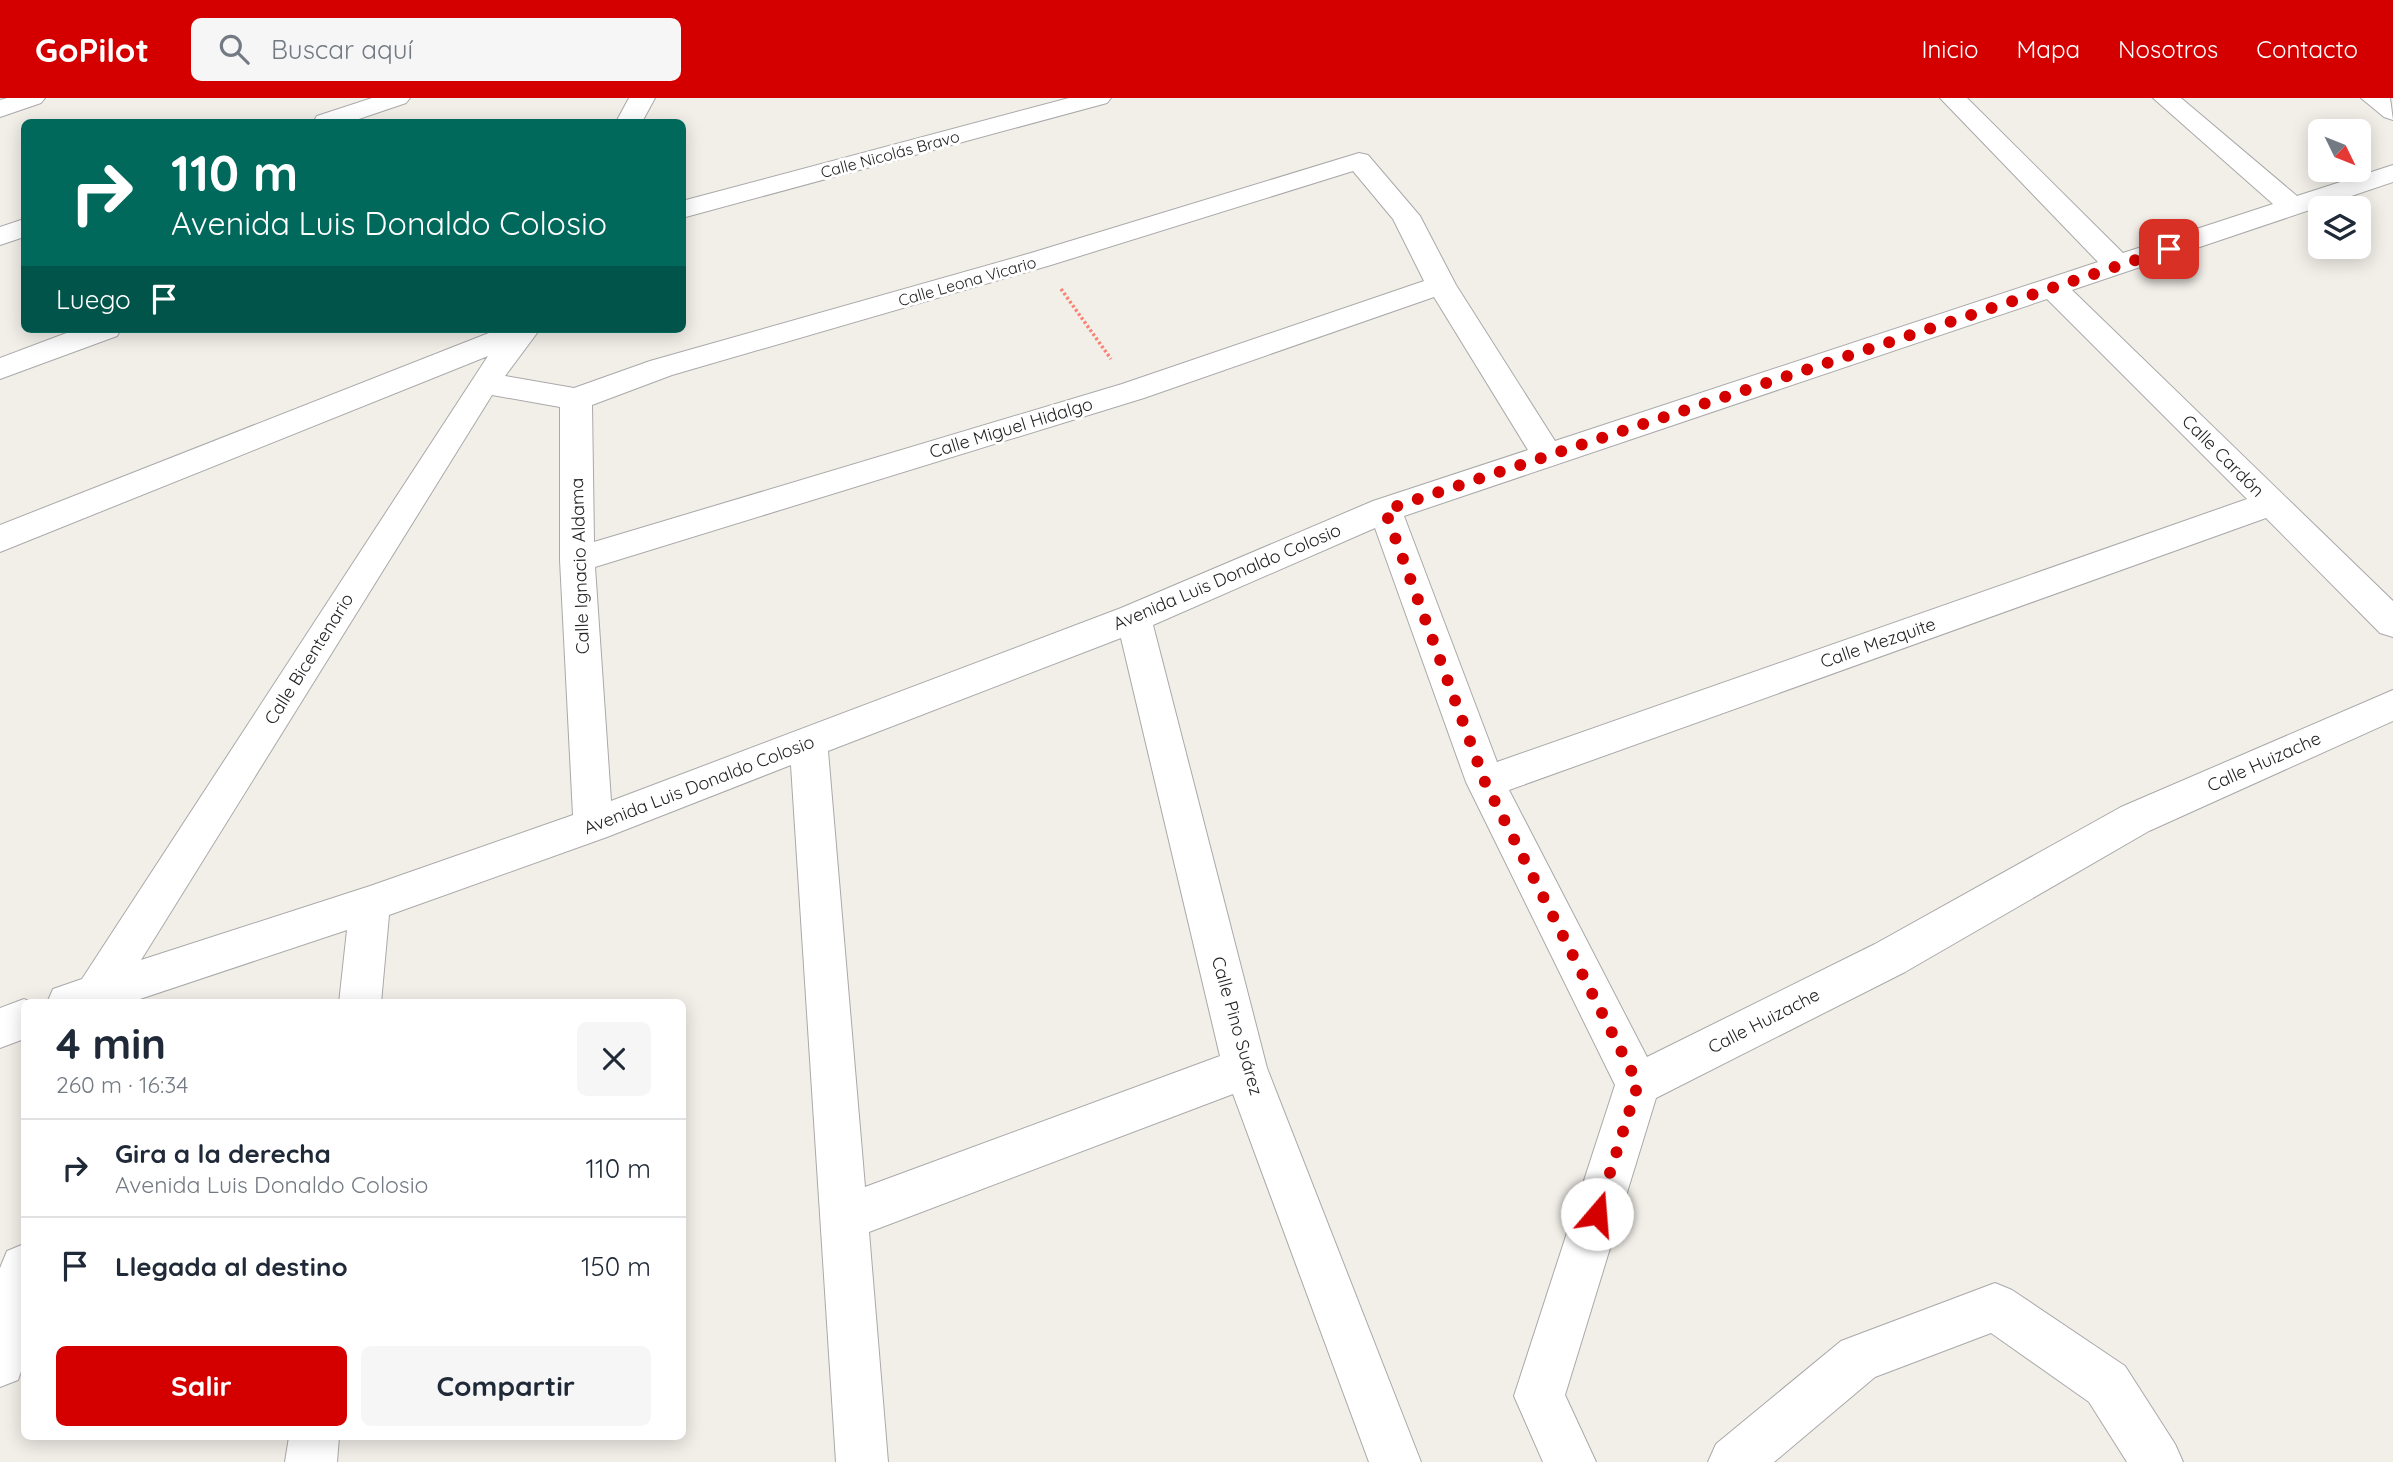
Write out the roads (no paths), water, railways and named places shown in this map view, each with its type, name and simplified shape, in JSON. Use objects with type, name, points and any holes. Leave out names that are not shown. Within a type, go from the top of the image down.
[{"type":"street","points":[[0,109],[32,98]]},
{"type":"street","points":[[335,119],[397,98]]},
{"type":"street","points":[[631,119],[642,98]]},
{"type":"street","name":"Calle Nicolás Bravo","points":[[686,209],[1098,98]]},
{"type":"street","points":[[1953,98],[2119,266]]},
{"type":"street","points":[[2166,98],[2292,207]]},
{"type":"street","points":[[2374,98],[2393,112]]},
{"type":"street","name":"Calle Leona Vicario","points":[[576,399],[661,369],[1041,260],[1359,161],[1406,216],[1440,285]]},
{"type":"street","name":"Avenida Luis Donaldo Colosio","points":[[86,999],[370,904],[593,825],[809,744],[1134,618],[1385,510],[2393,173]]},
{"type":"street","points":[[0,236],[21,229]]},
{"type":"street","points":[[1440,285],[1548,456]]},
{"type":"street","name":"Calle Miguel Hidalgo","points":[[577,560],[1133,391],[1440,285]]},
{"type":"street","name":"Calle Cardón","points":[[2053,288],[2393,624]]},
{"type":"street","points":[[0,369],[95,333]]},
{"type":"street","points":[[0,539],[515,333]]},
{"type":"street","name":"Calle Bicentenario","points":[[86,999],[484,383],[522,333]]},
{"type":"street","points":[[484,383],[576,399]]},
{"type":"street","name":"Calle Ignacio Aldama","points":[[576,399],[577,560],[593,825]]},
{"type":"street","name":"Calle Mezquite","points":[[1485,782],[2272,503]]},
{"type":"street","points":[[1385,510],[1485,782],[1638,1084],[1539,1396],[1570,1462]]},
{"type":"street","name":"Calle Pino Suárez","points":[[1134,618],[1245,1068],[1395,1462]]},
{"type":"street","name":"Calle Huizache","points":[[1638,1084],[1890,958],[2135,818],[2393,705]]},
{"type":"street","points":[[809,744],[862,1462]]},
{"type":"street","points":[[360,999],[370,904]]},
{"type":"street","points":[[0,1028],[21,1020]]},
{"type":"street","points":[[845,1218],[1245,1068]]},
{"type":"street","points":[[0,1362],[21,1280]]},
{"type":"street","points":[[1734,1462],[1859,1359],[1995,1307],[2108,1384],[2157,1462]]},
{"type":"street","points":[[311,1462],[314,1440]]}]
